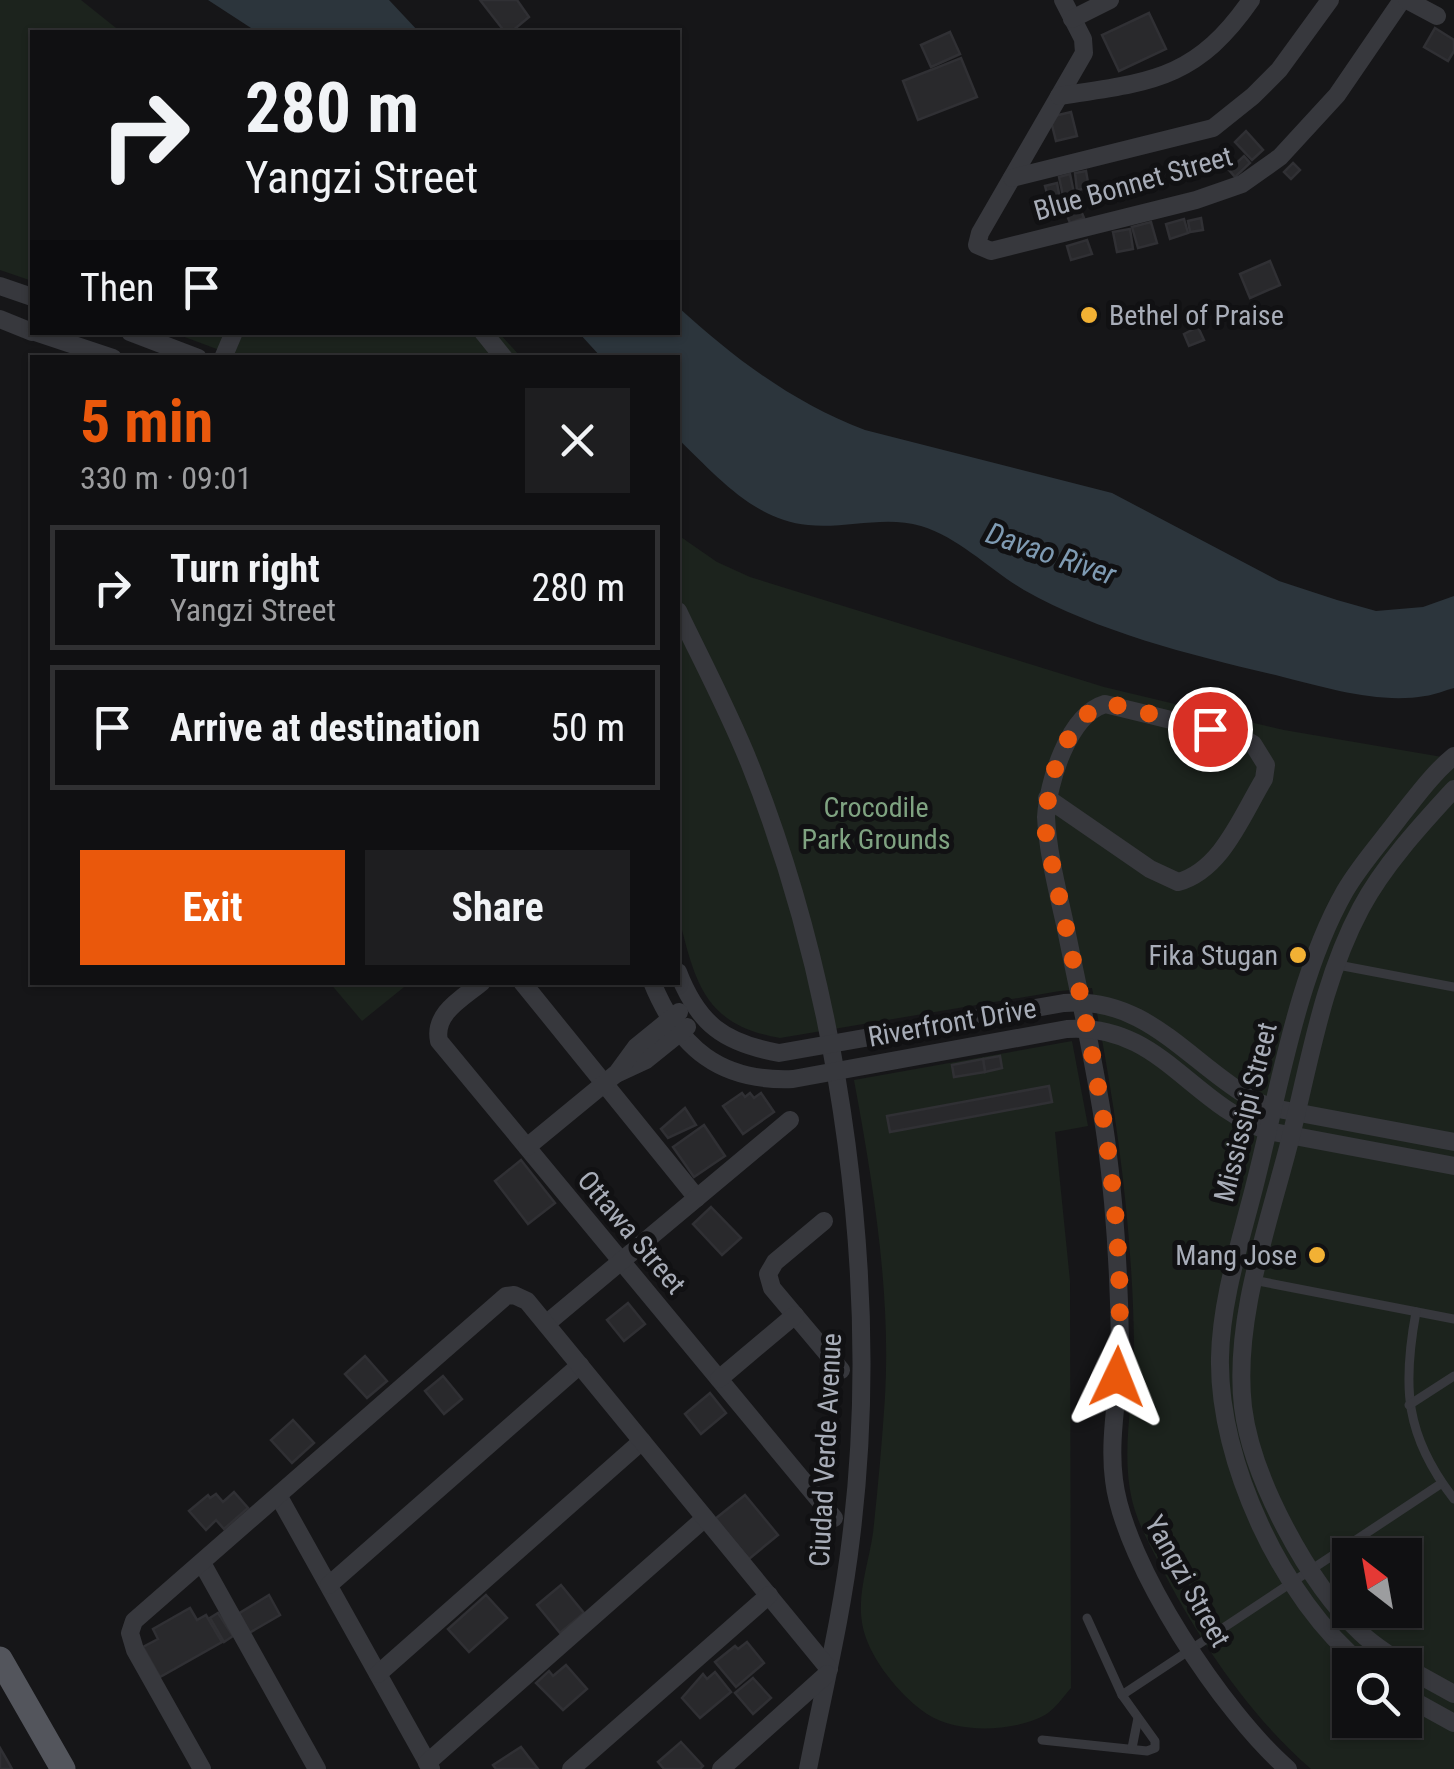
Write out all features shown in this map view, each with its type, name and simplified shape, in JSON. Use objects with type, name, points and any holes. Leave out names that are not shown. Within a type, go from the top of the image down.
[{"type":"main road","points":[[0,1660],[56,1767]]},
{"type":"street","points":[[1012,178],[1084,53],[1082,40],[1062,0]]},
{"type":"street","points":[[1072,19],[1110,0]]},
{"type":"street","points":[[1059,96],[1144,83],[1182,69],[1216,43],[1250,0]]},
{"type":"street","points":[[1012,178],[1213,128],[1279,70],[1330,0]]},
{"type":"street","points":[[1404,0],[1437,16]]},
{"type":"street","name":"Blue Bonnet Street","points":[[1012,178],[980,233],[977,245],[991,251],[1196,200],[1242,184],[1280,156],[1338,96],[1404,0]]},
{"type":"street","points":[[0,286],[30,296]]},
{"type":"street","points":[[0,319],[30,330]]},
{"type":"street","points":[[43,335],[104,355]]},
{"type":"street","points":[[138,335],[190,355]]},
{"type":"street","points":[[485,335],[502,355]]},
{"type":"street","name":"Ciudad Verde Avenue","points":[[680,615],[754,778],[803,925],[834,1072],[853,1214],[862,1393],[852,1535],[808,1769]]},
{"type":"street","name":"Yangzi Street","points":[[1047,798],[1150,869],[1178,882],[1190,879],[1216,859],[1264,778],[1266,765],[1253,744],[1241,737],[1105,704],[1089,712],[1067,744],[1047,798],[1046,836],[1106,1137],[1120,1346],[1113,1476],[1118,1507],[1132,1542],[1192,1649],[1236,1713],[1288,1769]]},
{"type":"street","name":"Mississipi Street","points":[[1346,1648],[1318,1620],[1248,1504],[1225,1414],[1220,1358],[1233,1271],[1273,1108],[1316,958],[1344,892],[1421,790],[1454,756]]},
{"type":"street","name":"Mississipi Street","points":[[1381,1648],[1335,1604],[1267,1493],[1243,1408],[1242,1365],[1253,1280],[1314,1032],[1335,964],[1362,906],[1454,789]]},
{"type":"street","points":[[527,1148],[611,1078],[636,1047],[675,1026],[695,1009],[680,976]]},
{"type":"street","name":"Ottawa Street","points":[[478,985],[444,1014],[437,1034],[442,1046],[834,1518]]},
{"type":"street","points":[[525,985],[611,1078],[697,1198]]},
{"type":"street","name":"Riverfront Drive","points":[[654,985],[675,1026],[714,1063],[736,1074],[765,1080],[834,1072],[1102,1028],[1131,1038],[1230,1113],[1268,1130],[1454,1166]]},
{"type":"street","name":"Riverfront Drive","points":[[695,1009],[724,1035],[750,1048],[779,1054],[1081,1002],[1113,1006],[1141,1018],[1239,1092],[1273,1108],[1454,1142]]},
{"type":"street","points":[[546,1324],[790,1120]]},
{"type":"street","points":[[824,1221],[774,1262],[768,1274],[772,1288],[841,1370]]},
{"type":"street","points":[[202,1769],[135,1650],[131,1628],[140,1615],[280,1497],[499,1300],[514,1295],[527,1301],[828,1671],[721,1769]]},
{"type":"street","points":[[719,1379],[795,1315]]},
{"type":"street","points":[[329,1585],[580,1365]]},
{"type":"street","points":[[378,1674],[642,1442]]},
{"type":"street","points":[[280,1497],[429,1766],[705,1518]]},
{"type":"street","points":[[202,1563],[317,1769]]},
{"type":"street","points":[[570,1769],[769,1596]]},
{"type":"street","name":"Mississipi Street","points":[[1422,1676],[1454,1694]]},
{"type":"street","points":[[1422,1705],[1454,1723]]},
{"type":"lane","points":[[1335,964],[1454,987]]},
{"type":"lane","points":[[1253,1280],[1454,1319]]},
{"type":"lane","points":[[1416,1312],[1406,1370],[1408,1405],[1416,1431],[1454,1499]]},
{"type":"lane","points":[[1408,1405],[1454,1376]]},
{"type":"lane","points":[[1122,1695],[1442,1483]]},
{"type":"lane","points":[[1042,1740],[1147,1751],[1156,1748],[1122,1695],[1087,1618]]},
{"type":"lane","points":[[1132,1748],[1138,1718]]},
{"type":"green space","points":[[0,0],[81,0],[118,30],[30,30],[30,280],[0,270]]},
{"type":"green space","points":[[179,335],[501,335],[519,355],[233,355]]},
{"type":"green space","name":"Crocodile Park Grounds","points":[[680,536],[717,562],[750,577],[1104,687],[1284,730],[1454,759],[1454,1769],[1311,1769],[1266,1724],[1226,1674],[1190,1619],[1144,1532],[1132,1500],[1127,1461],[1134,1342],[1126,1208],[1092,988],[780,1038],[734,1023],[718,1011],[697,979],[680,922]]},
{"type":"green space","points":[[332,985],[407,985],[362,1021]]},
{"type":"green space","points":[[1072,1041],[1088,1126],[1055,1132],[1070,1281],[1071,1688],[1049,1712],[1032,1721],[970,1728],[927,1714],[909,1699],[876,1659],[862,1625],[861,1599],[875,1516],[886,1357],[879,1238],[854,1080]]},
{"type":"water","points":[[208,0],[389,0],[417,30],[254,30]]},
{"type":"water","name":"Davao River","points":[[680,309],[766,378],[813,407],[865,430],[1112,493],[1279,581],[1376,611],[1423,607],[1454,596],[1454,688],[1407,698],[1371,696],[1217,661],[1117,631],[1054,606],[1011,582],[949,538],[921,526],[893,522],[808,525],[770,514],[736,493],[680,441],[680,355],[599,355],[581,335],[680,335]]},
{"type":"building","points":[[480,0],[517,0],[529,17],[513,30],[503,30]]},
{"type":"building","points":[[1149,13],[1166,49],[1119,71],[1102,35]]},
{"type":"building","points":[[1435,28],[1454,40],[1454,51],[1448,61],[1424,47]]},
{"type":"building","points":[[950,32],[960,54],[931,67],[921,45]]},
{"type":"building","points":[[961,58],[977,97],[918,120],[903,81]]},
{"type":"building","points":[[1071,112],[1077,136],[1056,141],[1050,117]]},
{"type":"building","points":[[1246,131],[1263,150],[1252,160],[1235,142]]},
{"type":"building","points":[[1244,156],[1250,163],[1235,177],[1229,170]]},
{"type":"building","points":[[1293,163],[1300,170],[1291,179],[1284,172]]},
{"type":"building","points":[[1086,171],[1089,188],[1077,190],[1075,173]]},
{"type":"building","points":[[1070,174],[1074,193],[1063,196],[1059,177]]},
{"type":"building","points":[[1057,183],[1060,199],[1049,201],[1045,186]]},
{"type":"building","points":[[1076,199],[1084,218],[1070,223],[1063,205]]},
{"type":"building","points":[[1201,218],[1203,230],[1190,232],[1188,221]]},
{"type":"building","points":[[1184,219],[1188,233],[1170,239],[1166,224]]},
{"type":"building","points":[[1151,222],[1157,243],[1138,248],[1132,227]]},
{"type":"building","points":[[1130,229],[1133,249],[1117,252],[1113,232]]},
{"type":"building","points":[[1087,240],[1092,254],[1071,260],[1067,246]]},
{"type":"building","points":[[1270,261],[1280,285],[1250,298],[1240,274]]},
{"type":"building","points":[[1198,327],[1204,340],[1189,346],[1184,334]]},
{"type":"building","points":[[1000,1056],[1002,1068],[985,1072],[983,1059]]},
{"type":"building","points":[[983,1059],[985,1072],[954,1077],[952,1065]]},
{"type":"building","points":[[1049,1086],[1052,1102],[890,1132],[887,1116]]},
{"type":"building","points":[[742,1093],[745,1097],[750,1093],[754,1098],[761,1093],[774,1112],[743,1134],[723,1106]]},
{"type":"building","points":[[685,1108],[696,1125],[668,1138],[661,1129]]},
{"type":"building","points":[[704,1125],[725,1156],[694,1177],[673,1147]]},
{"type":"building","points":[[521,1160],[555,1203],[528,1224],[495,1181]]},
{"type":"building","points":[[711,1207],[741,1238],[722,1255],[693,1224]]},
{"type":"building","points":[[628,1303],[645,1324],[624,1341],[607,1320]]},
{"type":"building","points":[[365,1356],[387,1381],[367,1398],[345,1374]]},
{"type":"building","points":[[443,1376],[462,1399],[444,1414],[425,1391]]},
{"type":"building","points":[[710,1393],[726,1413],[701,1434],[685,1414]]},
{"type":"building","points":[[293,1420],[314,1443],[292,1463],[271,1440]]},
{"type":"building","points":[[234,1492],[248,1508],[224,1529],[216,1520],[206,1530],[189,1511],[208,1495],[210,1498],[216,1494],[223,1502]]},
{"type":"building","points":[[745,1495],[778,1535],[749,1559],[715,1519]]},
{"type":"building","points":[[561,1585],[584,1613],[560,1633],[537,1605]]},
{"type":"building","points":[[269,1595],[280,1615],[249,1633],[238,1614]]},
{"type":"building","points":[[486,1595],[507,1618],[469,1652],[448,1629]]},
{"type":"building","points":[[190,1608],[197,1620],[206,1615],[222,1642],[160,1677],[143,1647],[158,1639],[153,1629]]},
{"type":"building","points":[[218,1613],[233,1636],[224,1642],[210,1618]]},
{"type":"building","points":[[747,1642],[764,1663],[736,1687],[715,1662]]},
{"type":"building","points":[[566,1665],[587,1689],[563,1710],[536,1683],[549,1671],[553,1676]]},
{"type":"building","points":[[715,1672],[731,1692],[700,1718],[682,1698],[703,1674],[707,1679]]},
{"type":"building","points":[[753,1678],[771,1698],[753,1714],[735,1693]]},
{"type":"building","points":[[681,1742],[703,1766],[700,1769],[664,1769],[658,1762]]},
{"type":"building","points":[[521,1747],[538,1769],[496,1769],[493,1765]]},
{"type":"building","points":[[0,1748],[7,1760],[12,1769],[0,1769]]},
{"type":"place","name":"Bethel of Praise","points":[[1089,315]]},
{"type":"place","name":"Fika Stugan","points":[[1298,955]]},
{"type":"place","name":"Mang Jose","points":[[1317,1255]]},
{"type":"route","points":[[1117,1377],[1120,1346],[1116,1247],[1106,1137],[1046,836],[1047,798],[1067,744],[1096,707],[1116,705],[1210,729]]}]
